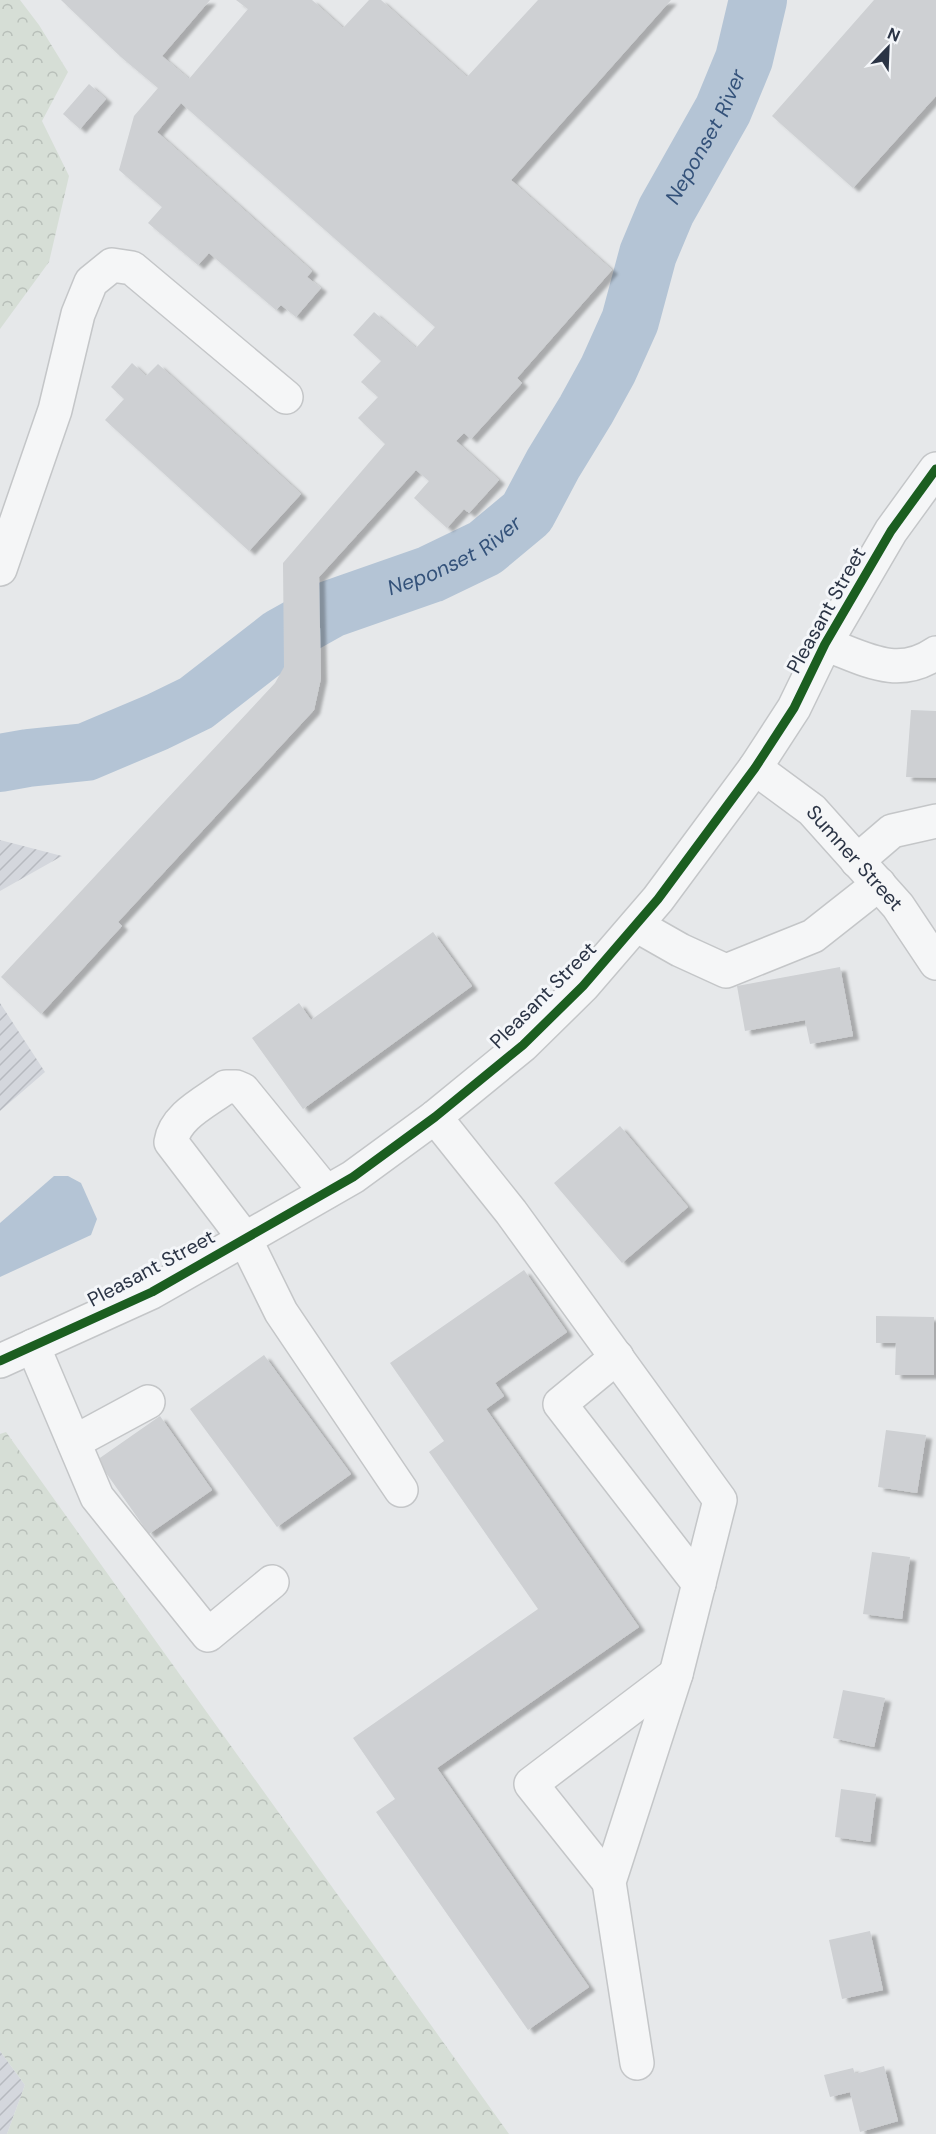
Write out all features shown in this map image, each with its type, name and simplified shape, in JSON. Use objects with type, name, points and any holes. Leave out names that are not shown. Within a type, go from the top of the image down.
[{"type":"street","points":[[0,569],[55,410],[78,314],[91,282],[112,265],[132,268],[286,397]]},
{"type":"street","name":"Pleasant Street","points":[[0,1361],[152,1292],[353,1177],[435,1117],[523,1045],[583,986],[658,899],[755,768],[794,708],[825,645],[891,531],[936,469]]},
{"type":"street","points":[[825,645],[888,666],[908,667],[936,653]]},
{"type":"street","name":"Sumner Street","points":[[755,768],[812,810],[898,906],[936,963]]},
{"type":"street","points":[[636,925],[680,950],[726,971],[813,936],[868,872],[892,831],[936,820]]},
{"type":"street","points":[[326,1192],[243,1090],[236,1087],[226,1087],[178,1123],[172,1131],[171,1143],[245,1239],[281,1312],[401,1490]]},
{"type":"street","points":[[435,1117],[511,1212],[720,1500],[676,1674],[609,1882],[636,2063]]},
{"type":"street","points":[[33,1346],[98,1497],[208,1635],[272,1582]]},
{"type":"street","points":[[617,1357],[560,1404],[699,1584]]},
{"type":"street","points":[[74,1442],[148,1402]]},
{"type":"street","points":[[609,1882],[531,1784],[676,1674]]},
{"type":"shaded area","points":[[0,840],[62,856],[0,891]]},
{"type":"shaded area","points":[[0,1003],[45,1072],[0,1111]]},
{"type":"shaded area","points":[[0,2051],[25,2085],[7,2134],[0,2134]]},
{"type":"green space","points":[[0,0],[20,0],[39,25],[68,72],[42,121],[69,176],[49,262],[0,329]]},
{"type":"green space","points":[[6,1432],[509,2134],[7,2134],[25,2085],[0,2051],[0,1434]]},
{"type":"water","points":[[54,1176],[68,1176],[81,1183],[97,1219],[91,1235],[0,1277],[0,1223]]},
{"type":"building","points":[[61,0],[210,0],[162,56],[189,79],[248,9],[236,0],[312,0],[343,28],[369,0],[381,0],[467,77],[538,0],[671,0],[511,180],[612,270],[517,378],[522,383],[471,439],[464,433],[456,441],[499,480],[469,513],[464,509],[447,528],[414,498],[429,481],[416,470],[319,577],[321,678],[314,710],[118,922],[122,926],[41,1014],[1,977],[275,683],[284,667],[283,563],[385,444],[358,418],[378,397],[361,382],[381,361],[353,335],[374,312],[416,348],[435,327],[181,103],[157,132],[312,271],[307,277],[321,288],[296,317],[281,305],[276,310],[209,253],[198,265],[148,223],[162,207],[119,170],[134,116],[158,88],[121,57]]},
{"type":"building","points":[[874,0],[936,0],[936,96],[853,188],[772,116]]},
{"type":"building","points":[[89,84],[106,99],[80,129],[63,114]]},
{"type":"building","points":[[132,363],[146,376],[158,364],[301,494],[249,551],[105,420],[124,399],[111,387]]},
{"type":"building","points":[[911,710],[936,711],[936,778],[906,777]]},
{"type":"building","points":[[433,932],[472,986],[303,1109],[252,1038],[299,1003],[311,1020]]},
{"type":"building","points":[[840,967],[853,1036],[810,1044],[805,1020],[745,1031],[737,986]]},
{"type":"building","points":[[620,1126],[688,1207],[622,1263],[554,1183]]},
{"type":"building","points":[[524,1270],[567,1332],[495,1383],[504,1396],[486,1409],[639,1627],[437,1768],[589,1987],[528,2030],[376,1812],[395,1799],[353,1738],[538,1609],[429,1452],[444,1441],[390,1363]]},
{"type":"building","points":[[876,1316],[934,1317],[934,1375],[895,1375],[896,1343],[876,1343]]},
{"type":"building","points":[[264,1355],[351,1474],[277,1527],[190,1409]]},
{"type":"building","points":[[160,1416],[212,1490],[149,1534],[97,1460]]},
{"type":"building","points":[[886,1430],[926,1435],[917,1493],[878,1487]]},
{"type":"building","points":[[872,1552],[910,1557],[902,1619],[863,1614]]},
{"type":"building","points":[[843,1690],[885,1698],[874,1747],[833,1738]]},
{"type":"building","points":[[841,1789],[876,1794],[870,1842],[835,1837]]},
{"type":"building","points":[[870,1931],[883,1990],[842,1999],[829,1940]]},
{"type":"building","points":[[884,2066],[898,2121],[860,2132],[850,2092],[830,2097],[824,2075],[853,2068],[855,2074]]},
{"type":"waterway","name":"Neponset River","points":[[0,763],[86,752],[157,722],[196,703],[281,637],[331,609],[431,574],[485,548],[527,513],[608,370],[630,321],[648,254],[666,211],[723,110],[744,59],[758,0]]},
{"type":"cycle path","points":[[0,1361],[152,1292],[353,1177],[435,1117],[523,1045],[583,986],[658,899],[755,768],[794,708],[825,644],[891,531],[936,469]]}]
